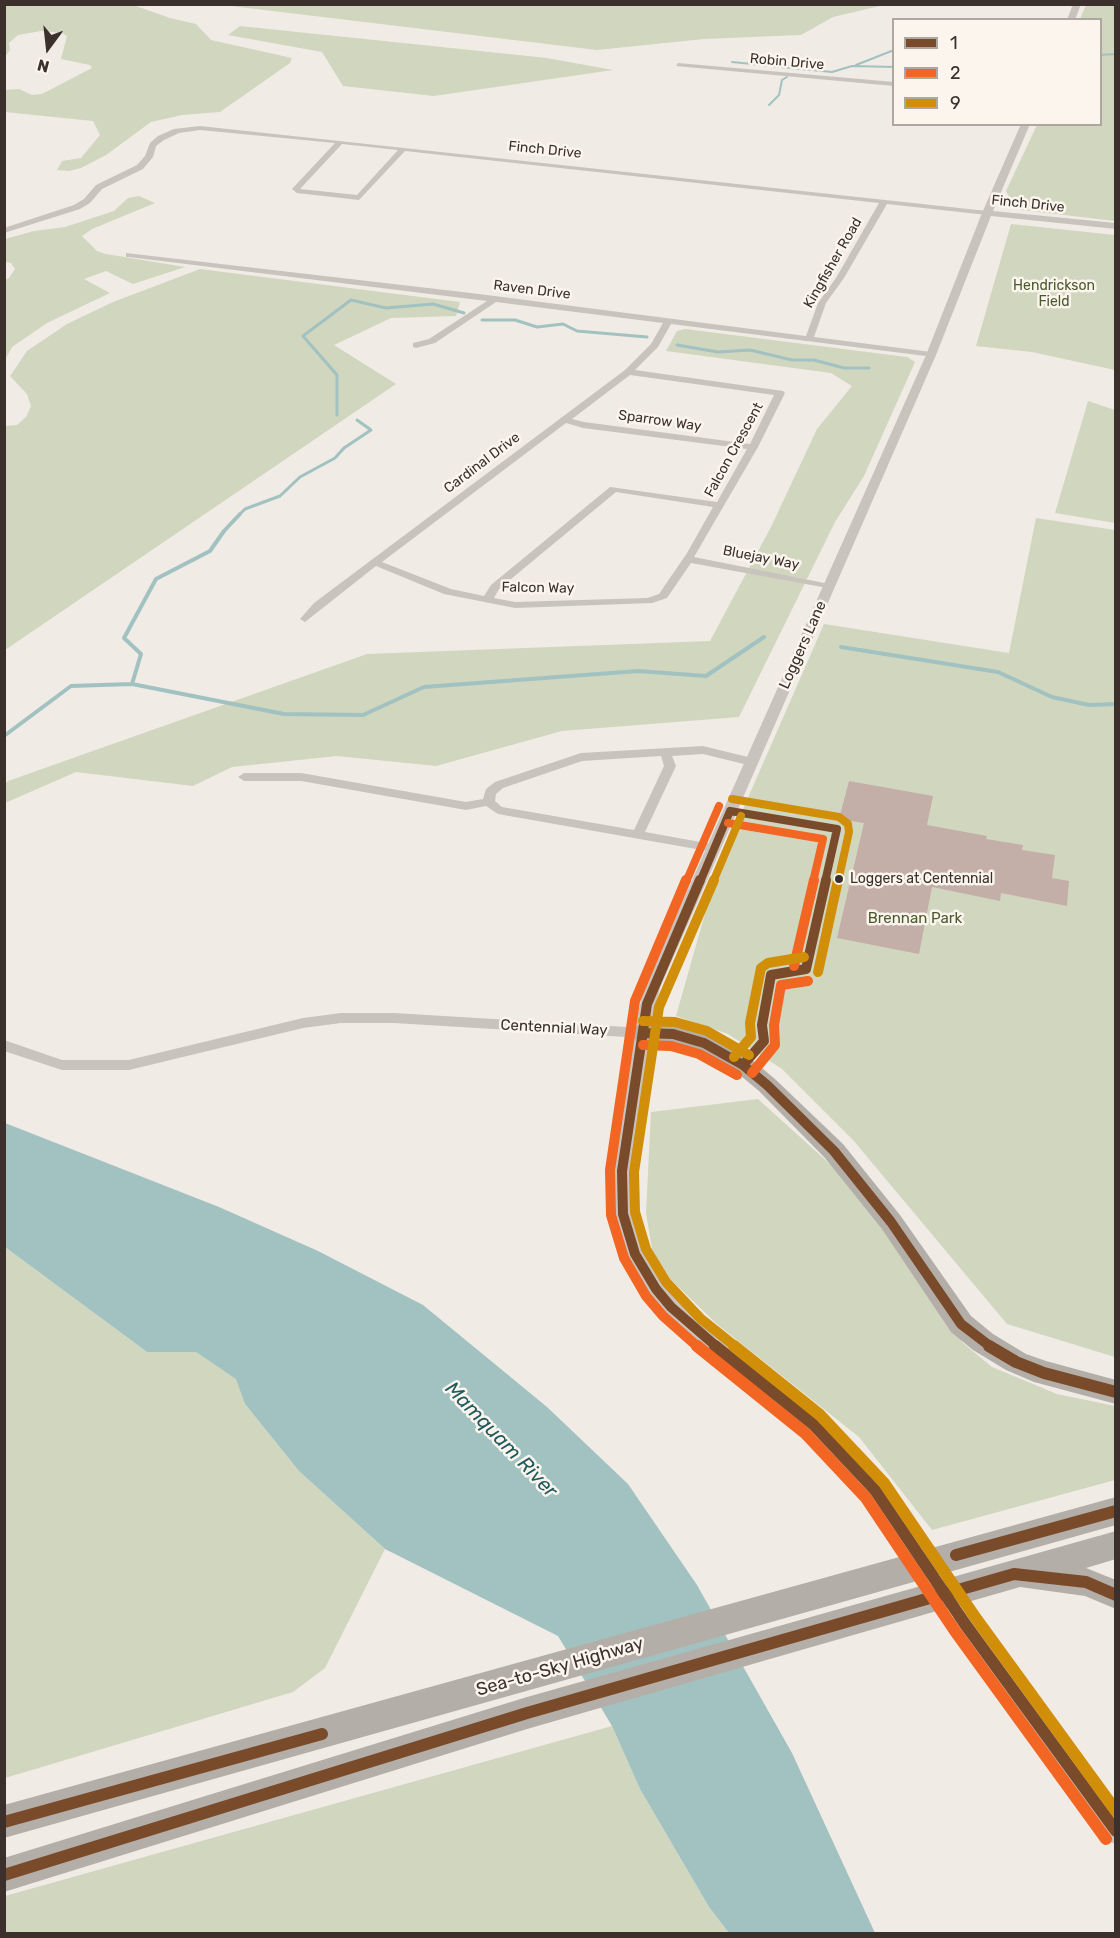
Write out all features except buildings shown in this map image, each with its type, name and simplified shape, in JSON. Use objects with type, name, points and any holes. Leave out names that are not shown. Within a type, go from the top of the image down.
[{"type":"highway","points":[[643,1033],[673,1034],[704,1043],[743,1065],[767,1085],[834,1151],[891,1222],[961,1324],[983,1342],[1016,1362],[1044,1373],[1116,1392]]},
{"type":"highway","name":"Sea-to-Sky Highway","points":[[4,1822],[513,1682],[772,1606],[1116,1511]]},
{"type":"highway","points":[[4,1875],[526,1713],[789,1640],[1116,1545]]},
{"type":"highway","points":[[1014,1574],[1086,1582],[1116,1595]]},
{"type":"street","name":"Robin Drive","points":[[678,65],[892,84]]},
{"type":"street","name":"Loggers Lane","points":[[643,1033],[652,988],[931,355],[987,213],[1025,126]]},
{"type":"street","name":"Finch Drive","points":[[4,231],[82,204],[99,187],[140,167],[150,157],[155,142],[177,131],[210,128],[1116,226]]},
{"type":"street","points":[[340,142],[297,190],[362,197],[403,149]]},
{"type":"street","name":"Kingfisher Road","points":[[809,339],[822,303],[840,278],[884,202]]},
{"type":"street","name":"Raven Drive","points":[[129,255],[931,355]]},
{"type":"street","points":[[416,345],[432,340],[495,299]]},
{"type":"street","name":"Cardinal Drive","points":[[305,619],[318,604],[628,372],[655,345],[668,322]]},
{"type":"street","name":"Falcon Crescent","points":[[628,372],[780,393],[753,447],[687,559]]},
{"type":"street","name":"Sparrow Way","points":[[564,419],[583,424],[753,447]]},
{"type":"street","points":[[486,601],[495,587],[614,489],[719,505]]},
{"type":"street","name":"Falcon Way","points":[[374,562],[448,592],[486,601],[530,605],[656,599],[668,592],[687,559]]},
{"type":"street","name":"Bluejay Way","points":[[687,559],[829,587]]},
{"type":"street","points":[[489,802],[490,792],[494,787],[574,758],[703,750],[752,762]]},
{"type":"street","points":[[638,834],[670,766],[665,752]]},
{"type":"street","points":[[244,777],[301,777],[466,806],[489,802]]},
{"type":"street","points":[[489,802],[498,810],[713,848]]},
{"type":"street","name":"Centennial Way","points":[[4,1045],[62,1065],[129,1065],[303,1023],[340,1018],[394,1018],[643,1033]]},
{"type":"street","points":[[643,1033],[622,1171],[621,1193],[627,1234],[639,1262],[656,1289],[693,1328],[788,1402],[833,1443],[875,1490],[902,1533]]},
{"type":"street","points":[[965,1624],[1116,1832]]},
{"type":"green space","points":[[5,4],[133,5],[196,24],[211,40],[292,58],[290,63],[220,112],[182,115],[151,122],[106,155],[81,168],[69,171],[57,170],[62,161],[81,158],[100,135],[93,121],[5,112],[5,90],[19,89],[32,95],[42,94],[92,68],[90,65],[61,59],[67,36],[62,33],[41,31],[18,35],[9,43],[10,50],[5,57]]},
{"type":"green space","points":[[223,5],[884,5],[833,17],[801,35],[704,39],[597,50]]},
{"type":"green space","points":[[1086,5],[1115,5],[1115,221],[1022,210],[1014,206],[1006,191],[1037,126],[1102,126],[1102,18],[1080,18]]},
{"type":"green space","points":[[240,26],[547,58],[613,70],[434,96],[343,86],[322,52],[228,35]]},
{"type":"green space","points":[[139,196],[155,203],[92,229],[82,236],[97,251],[106,254],[185,267],[133,284],[106,271],[84,279],[110,293],[47,323],[12,347],[5,360],[5,280],[15,269],[11,263],[5,262],[5,239],[34,231],[65,227],[114,211],[128,198]]},
{"type":"green space","name":"Hendrickson Field","points":[[1011,224],[1115,235],[1115,370],[1032,352],[976,346]]},
{"type":"green space","points":[[200,269],[460,302],[456,316],[391,318],[334,345],[396,384],[5,650],[5,426],[17,425],[26,417],[31,406],[27,394],[10,376],[27,351],[67,324],[113,302]]},
{"type":"green space","points":[[685,329],[907,357],[915,362],[864,476],[835,522],[739,717],[562,731],[436,766],[337,756],[232,767],[193,786],[76,772],[5,803],[5,784],[8,781],[367,654],[710,641],[771,527],[817,429],[852,386],[831,373],[666,351],[677,331]]},
{"type":"green space","points":[[1088,401],[1115,410],[1115,523],[1055,513]]},
{"type":"green space","name":"Brennan Park","points":[[1036,518],[1115,530],[1115,1357],[1007,1324],[853,1140],[782,1069],[728,1034],[676,1016],[719,864],[824,624],[1009,653]]},
{"type":"green space","points":[[758,1099],[831,1165],[879,1218],[963,1343],[992,1367],[1057,1394],[1115,1406],[1115,1480],[932,1530],[859,1437],[718,1325],[664,1273],[652,1249],[646,1213],[651,1112]]},
{"type":"green space","points":[[5,1247],[147,1352],[196,1352],[237,1379],[245,1404],[299,1471],[385,1549],[325,1668],[293,1692],[5,1778]]},
{"type":"green space","points":[[612,1726],[640,1789],[709,1907],[729,1933],[5,1934],[5,1896]]},
{"type":"water","name":"Mamquam River","points":[[5,1123],[219,1207],[318,1251],[423,1305],[547,1407],[628,1484],[697,1585],[792,1753],[875,1933],[729,1933],[709,1907],[640,1789],[612,1726],[558,1636],[385,1549],[299,1471],[245,1404],[236,1379],[196,1352],[147,1352],[5,1247]]},
{"type":"waterway","points":[[856,65],[892,51]]},
{"type":"waterway","points":[[1102,55],[1116,54]]},
{"type":"waterway","points":[[732,62],[832,72],[852,66],[892,67]]},
{"type":"waterway","points":[[769,105],[779,95],[782,80],[787,77]]},
{"type":"waterway","points":[[337,415],[337,375],[303,336],[351,300],[386,308],[433,304],[464,313]]},
{"type":"waterway","points":[[482,320],[515,320],[537,327],[563,324],[577,331],[647,337]]},
{"type":"waterway","points":[[677,345],[718,352],[750,350],[792,360],[814,360],[844,368],[869,368]]},
{"type":"waterway","points":[[240,514],[245,509],[280,496],[300,477],[335,458],[344,448],[371,430],[357,420]]},
{"type":"waterway","points":[[132,684],[141,654],[124,638],[156,579],[210,551],[240,514]]},
{"type":"waterway","points":[[132,684],[284,714],[363,715],[424,687],[638,671],[706,676],[764,637]]},
{"type":"waterway","points":[[841,647],[998,672],[1052,697],[1089,705],[1116,704]]},
{"type":"waterway","points":[[4,736],[71,686],[132,684]]},
{"type":"tunnel","points":[[902,1533],[965,1624]]},
{"type":"transit line","name":"9","points":[[732,799],[839,817],[848,824],[849,832],[818,972]]},
{"type":"transit line","name":"2","points":[[719,806],[635,1001],[610,1170],[611,1215],[624,1258],[646,1296],[663,1316],[805,1433],[866,1498],[955,1631],[1106,1839]]},
{"type":"transit line","name":"1","points":[[730,811],[647,1004],[622,1171],[623,1214],[635,1254],[656,1289],[671,1307],[693,1328],[813,1424],[875,1490],[965,1624],[1116,1831]]},
{"type":"transit line","name":"1","points":[[730,811],[837,829],[806,969]]},
{"type":"transit line","name":"9","points":[[741,816],[659,1007],[634,1172],[635,1212],[646,1249],[666,1282],[680,1299],[701,1319],[820,1415],[884,1483],[975,1617],[1116,1811]]},
{"type":"transit line","name":"2","points":[[728,823],[823,839],[794,966]]},
{"type":"transit line","name":"9","points":[[734,1057],[751,1037],[750,1023],[761,968],[768,963],[804,957]]},
{"type":"transit line","name":"1","points":[[743,1065],[764,1041],[762,1025],[771,975],[806,969]]},
{"type":"transit line","name":"2","points":[[752,1073],[775,1045],[774,1025],[781,985],[808,981]]},
{"type":"transit line","name":"9","points":[[643,1021],[675,1022],[707,1031],[749,1055]]},
{"type":"transit line","name":"1","points":[[643,1033],[673,1034],[704,1043],[743,1065],[767,1085],[834,1151],[891,1222],[961,1324],[983,1342],[1016,1362],[1044,1373],[1116,1392]]},
{"type":"transit line","name":"2","points":[[643,1045],[671,1046],[699,1054],[737,1075]]},
{"type":"transit line","name":"1","points":[[956,1555],[1116,1511]]},
{"type":"transit line","name":"1","points":[[4,1875],[527,1713],[1014,1574],[1086,1582],[1116,1595]]},
{"type":"transit line","name":"1","points":[[4,1822],[322,1734]]},
{"type":"place","name":"Loggers at Centennial","points":[[839,879]]}]
